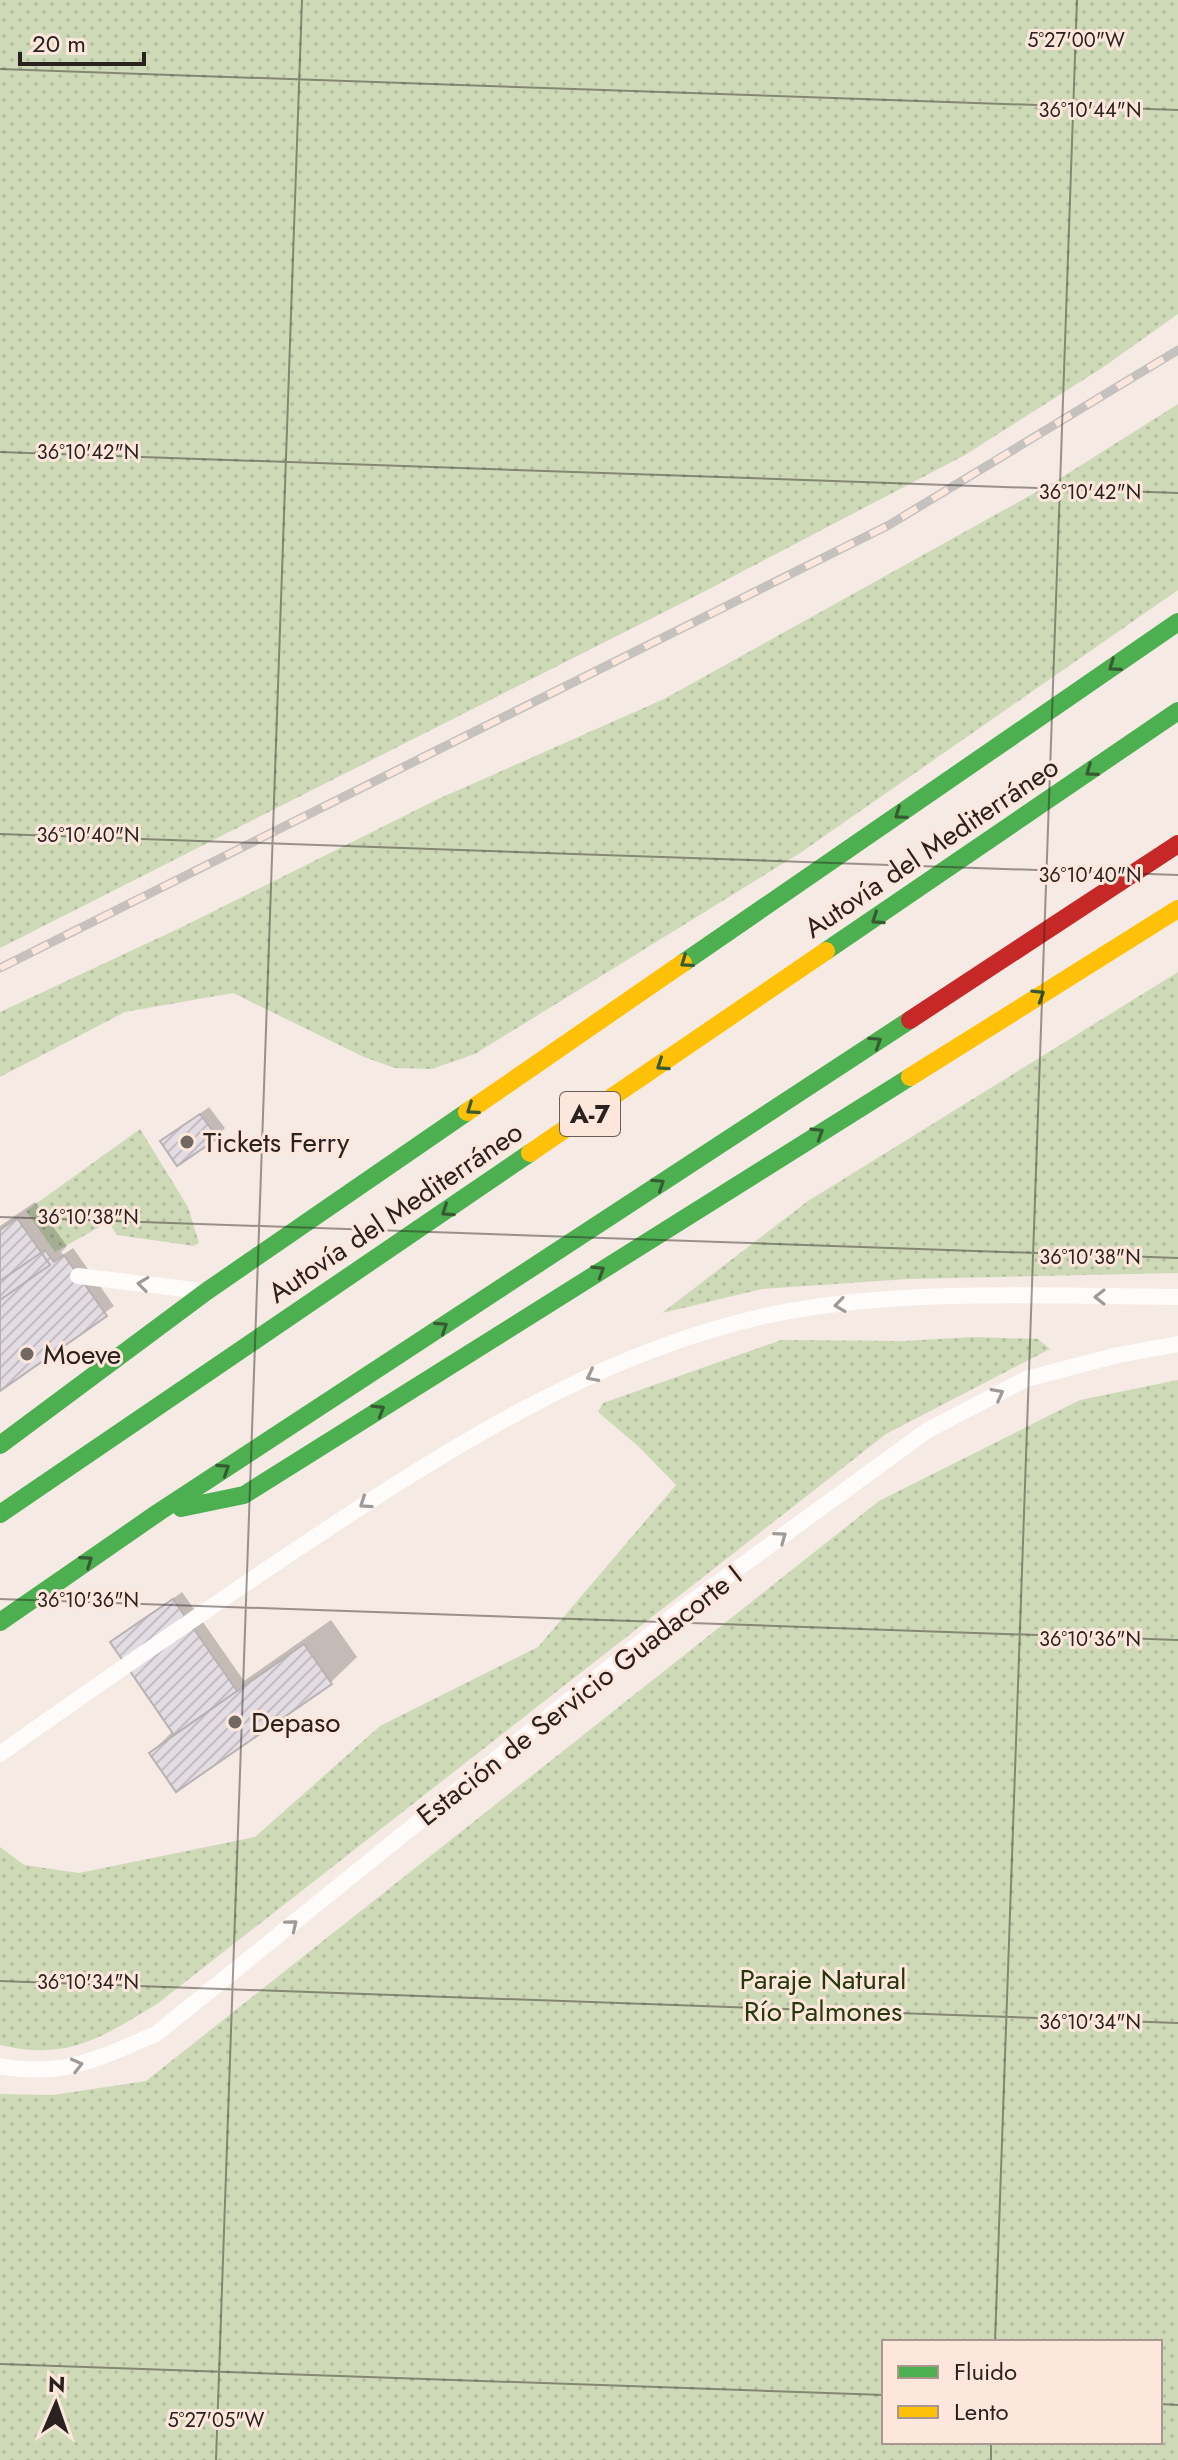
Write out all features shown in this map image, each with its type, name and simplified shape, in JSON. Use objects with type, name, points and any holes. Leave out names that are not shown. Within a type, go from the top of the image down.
[{"type":"highway","points":[[0,1445],[207,1291],[1178,622]]},
{"type":"highway","name":"Autovía del Mediterráneo","points":[[0,1514],[1178,711]]},
{"type":"highway","points":[[0,1622],[159,1512],[1178,844]]},
{"type":"highway","points":[[159,1512],[244,1495],[1178,909]]},
{"type":"lane","points":[[78,1276],[207,1291]]},
{"type":"lane","points":[[0,1754],[394,1484],[613,1365],[697,1334],[775,1314],[879,1300],[1178,1297]]},
{"type":"lane","name":"Estación de Servicio Guadacorte I","points":[[0,2066],[22,2070],[76,2067],[156,2034],[682,1609],[928,1430],[1026,1379],[1118,1355],[1178,1344]]},
{"type":"green space","points":[[0,0],[1178,0],[1178,314],[1102,368],[965,455],[686,601],[0,948]]},
{"type":"green space","points":[[1178,404],[1178,590],[800,853],[475,1054],[432,1069],[395,1068],[364,1057],[233,993],[125,1012],[0,1077],[0,1012],[182,927],[438,799],[664,699],[1056,481]]},
{"type":"green space","points":[[1178,972],[1178,1273],[908,1279],[762,1289],[662,1313],[808,1201]]},
{"type":"green space","points":[[140,1129],[188,1207],[199,1243],[194,1246],[117,1235],[108,1222],[55,1252],[26,1211]]},
{"type":"green space","points":[[973,1337],[1038,1339],[1050,1349],[886,1434],[157,2004],[100,2036],[64,2048],[45,2050],[0,2045],[0,1847],[24,1865],[79,1873],[255,1837],[380,1726],[538,1647],[676,1485],[639,1447],[598,1412],[603,1403],[781,1340],[905,1341]]},
{"type":"green space","name":"Paraje Natural Río Palmones","points":[[1178,1380],[1178,2460],[0,2460],[0,2094],[53,2095],[146,2081],[879,1501],[1080,1400]]},
{"type":"building","points":[[200,1114],[218,1138],[177,1166],[160,1141]]},
{"type":"building","points":[[17,1218],[50,1265],[0,1300],[0,1230]]},
{"type":"building","name":"Moeve","points":[[45,1250],[54,1262],[64,1255],[107,1316],[0,1391],[0,1281]]},
{"type":"building","points":[[173,1599],[237,1691],[174,1735],[110,1642]]},
{"type":"building","name":"Depaso","points":[[304,1644],[332,1684],[176,1792],[149,1753]]},
{"type":"railway","points":[[0,968],[889,525],[1178,350]]},
{"type":"traffic: fast","points":[[683,963],[1178,622]]},
{"type":"traffic: fast","points":[[826,951],[1178,711]]},
{"type":"traffic: fast","points":[[0,1622],[159,1512],[910,1020]]},
{"type":"traffic: fast","points":[[181,1508],[244,1495],[910,1077]]},
{"type":"traffic: fast","points":[[0,1445],[207,1291],[467,1112]]},
{"type":"traffic: fast","points":[[0,1514],[530,1153]]},
{"type":"traffic: slow","points":[[910,1077],[1178,909]]},
{"type":"traffic: slow","points":[[530,1153],[826,951]]},
{"type":"traffic: slow","points":[[467,1112],[683,963]]},
{"type":"traffic: jam","points":[[910,1020],[1178,844]]},
{"type":"place","name":"Tickets Ferry","points":[[187,1142]]},
{"type":"place","name":"Moeve","points":[[27,1354]]},
{"type":"place","name":"Depaso","points":[[235,1722]]}]
